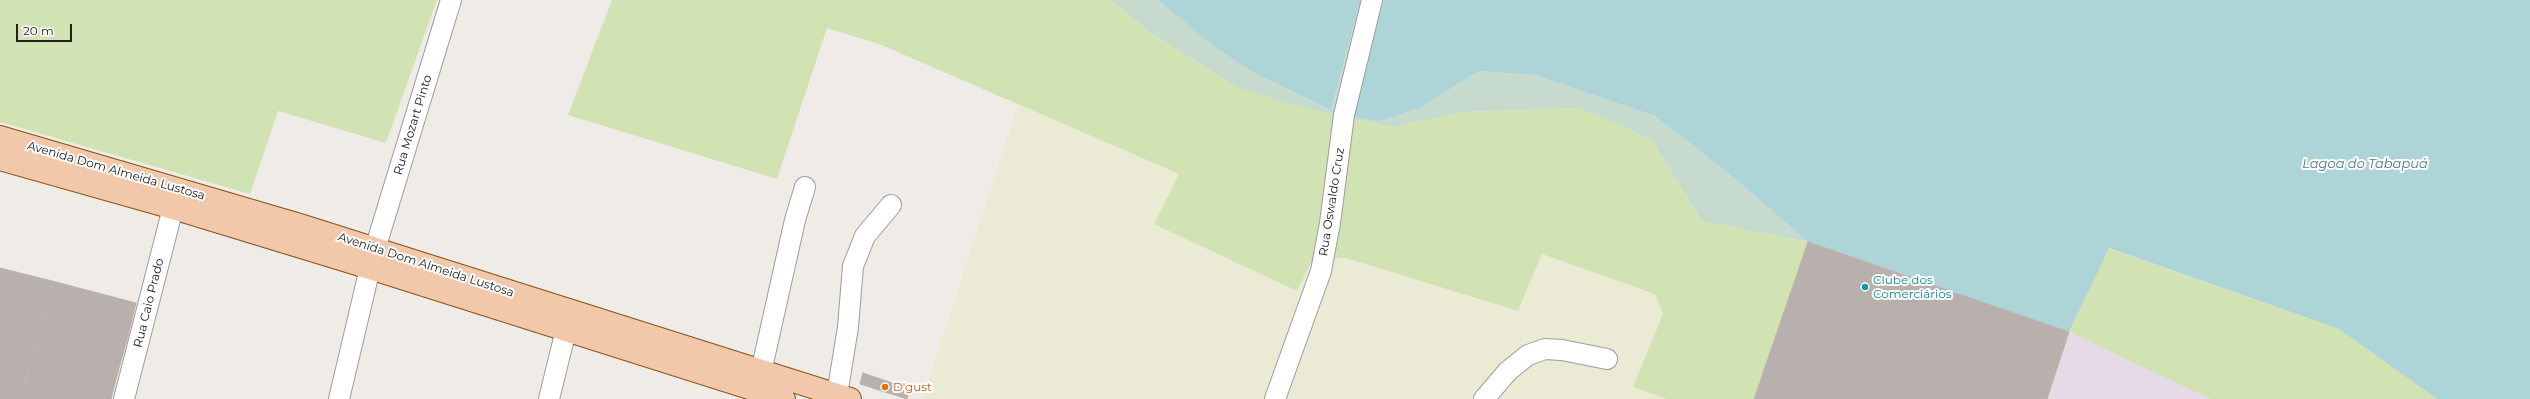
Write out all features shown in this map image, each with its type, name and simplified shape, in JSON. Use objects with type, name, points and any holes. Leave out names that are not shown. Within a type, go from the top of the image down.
[{"type":"main road","name":"Avenida Dom Almeida Lustosa","points":[[0,137],[759,387],[784,399]]},
{"type":"main road","name":"Avenida Dom Almeida Lustosa","points":[[0,159],[173,208],[299,236]]},
{"type":"main road","name":"Avenida Dom Almeida Lustosa","points":[[373,259],[566,330],[759,387],[843,397]]},
{"type":"street","name":"Rua Mozart Pinto","points":[[339,399],[373,259],[452,0]]},
{"type":"street","name":"Rua Oswaldo Cruz","points":[[1275,399],[1321,271],[1330,223],[1344,115],[1372,0]]},
{"type":"street","points":[[759,387],[795,220],[805,186]]},
{"type":"street","points":[[843,397],[853,266],[865,236],[891,205]]},
{"type":"street","name":"Rua Caio Prado","points":[[124,399],[173,208]]},
{"type":"street","points":[[548,399],[566,330]]},
{"type":"street","points":[[1484,399],[1508,371],[1528,355],[1545,349],[1562,350],[1607,359]]},
{"type":"shaded area","points":[[2069,332],[2186,385],[2211,399],[2047,399]]},
{"type":"green space","points":[[0,0],[437,0],[386,143],[278,111],[250,194],[0,122]]},
{"type":"green space","points":[[612,0],[1111,0],[1148,31],[1236,87],[1393,127],[1463,112],[1579,108],[1651,139],[1702,221],[1808,242],[1754,399],[1667,399],[1633,387],[1663,314],[1655,294],[1542,254],[1518,311],[1346,258],[1314,257],[1297,291],[1154,224],[1179,174],[879,44],[827,28],[777,179],[568,115]]},
{"type":"green space","points":[[1111,0],[1158,0],[1254,73],[1331,110],[1361,0],[1384,0],[1362,79],[1380,121],[1420,108],[1479,71],[1535,75],[1655,116],[1733,177],[1808,242],[1702,221],[1651,139],[1579,108],[1463,112],[1393,127],[1309,109],[1236,87],[1148,31]]},
{"type":"green space","points":[[1018,105],[1179,174],[1154,223],[1297,291],[1314,257],[1346,258],[1518,311],[1542,254],[1655,294],[1663,314],[1633,387],[1667,399],[923,399]]},
{"type":"green space","points":[[2108,248],[2339,329],[2437,399],[2211,399],[2069,332]]},
{"type":"water","points":[[1158,0],[1361,0],[1331,110],[1254,73],[1214,46]]},
{"type":"water","name":"Lagoa do Tabapuá","points":[[1384,0],[2530,0],[2530,399],[2437,399],[2339,329],[2109,248],[2069,332],[1808,242],[1733,177],[1655,116],[1535,75],[1479,71],[1420,108],[1380,121],[1350,116]]},
{"type":"building","name":"Clube dos Comerciários","points":[[1808,242],[2069,332],[2047,399],[1754,399]]},
{"type":"building","points":[[0,268],[52,281],[43,314],[0,303]]},
{"type":"building","points":[[52,281],[136,303],[128,336],[43,314]]},
{"type":"building","points":[[0,303],[43,314],[35,346],[0,337]]},
{"type":"building","points":[[43,314],[128,336],[119,368],[35,346]]},
{"type":"building","points":[[0,337],[35,346],[27,379],[0,372]]},
{"type":"building","points":[[35,346],[119,368],[111,399],[21,399]]},
{"type":"building","points":[[0,372],[27,379],[21,399],[0,399]]},
{"type":"building","name":"D'gust","points":[[863,373],[910,389],[907,399],[860,384]]},
{"type":"place","name":"Clube dos Comerciários","points":[[1865,287]]},
{"type":"place","name":"D'gust","points":[[885,387]]}]
